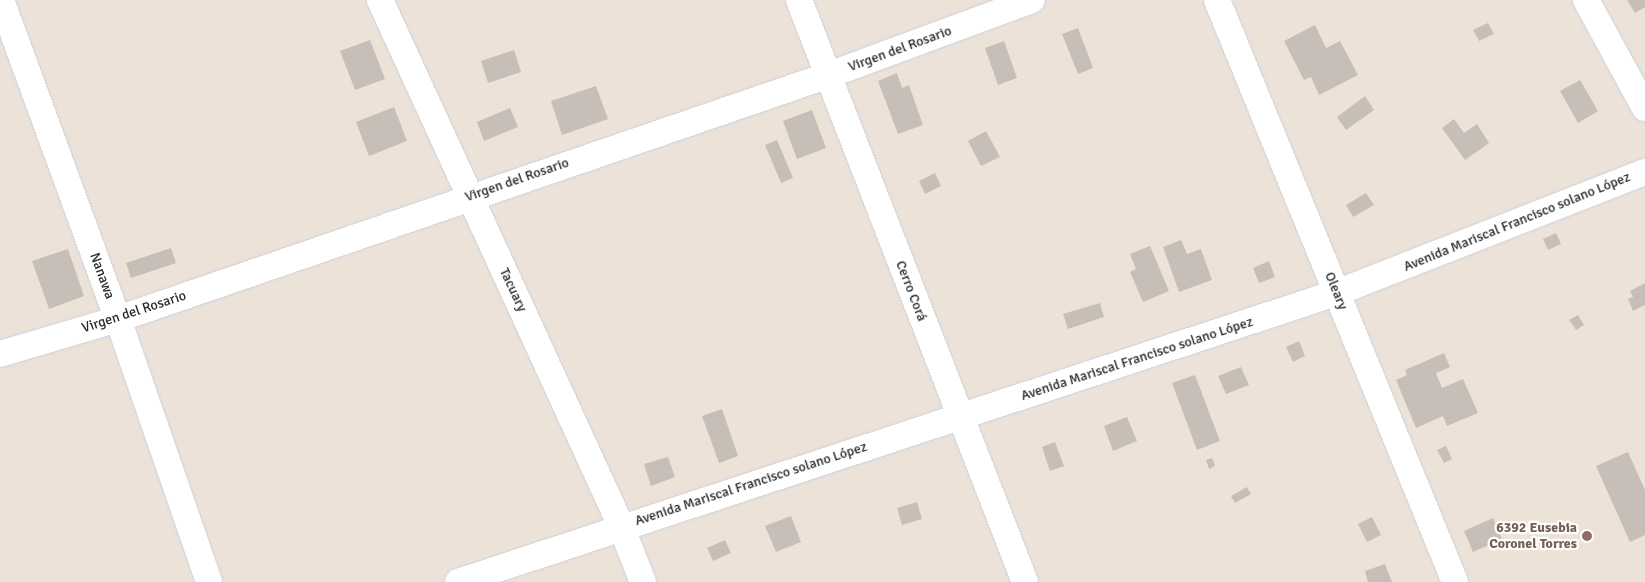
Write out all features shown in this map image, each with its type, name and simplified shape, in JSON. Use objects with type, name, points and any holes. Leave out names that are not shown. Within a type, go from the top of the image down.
[{"type":"street","name":"Nanawa","points":[[1,0],[118,319],[209,582]]},
{"type":"street","name":"Tacuary","points":[[380,0],[621,526],[643,582]]},
{"type":"street","name":"Cerro Corá","points":[[799,0],[959,417],[1025,582]]},
{"type":"street","name":"Virgen del Rosario","points":[[0,354],[118,319],[470,196],[829,75],[1032,0]]},
{"type":"street","name":"Oleary","points":[[1217,0],[1455,582]]},
{"type":"street","points":[[1586,0],[1645,108]]},
{"type":"street","name":"Avenida Mariscal Francisco solano López","points":[[458,582],[621,526],[1336,293],[1645,172]]},
{"type":"building","points":[[1627,0],[1645,0],[1645,7],[1635,13]]},
{"type":"building","points":[[1488,23],[1494,34],[1479,41],[1473,30]]},
{"type":"building","points":[[1315,25],[1326,48],[1340,41],[1358,75],[1319,95],[1311,77],[1304,80],[1284,41]]},
{"type":"building","points":[[1078,28],[1093,68],[1078,74],[1062,34]]},
{"type":"building","points":[[370,40],[385,79],[355,90],[340,51]]},
{"type":"building","points":[[1004,41],[1017,78],[998,85],[985,48]]},
{"type":"building","points":[[514,50],[521,72],[488,83],[481,61]]},
{"type":"building","points":[[897,73],[902,88],[909,85],[923,125],[898,134],[878,81]]},
{"type":"building","points":[[1580,80],[1598,111],[1578,123],[1560,91]]},
{"type":"building","points":[[596,86],[608,119],[562,135],[551,101]]},
{"type":"building","points":[[1365,96],[1374,110],[1346,130],[1337,117]]},
{"type":"building","points":[[394,107],[407,141],[369,156],[356,122]]},
{"type":"building","points":[[510,108],[518,127],[484,141],[477,122]]},
{"type":"building","points":[[812,110],[826,148],[797,159],[783,121]]},
{"type":"building","points":[[1454,119],[1464,133],[1477,124],[1489,143],[1465,160],[1442,128]]},
{"type":"building","points":[[986,131],[1000,157],[981,166],[968,141]]},
{"type":"building","points":[[777,140],[793,178],[781,183],[765,145]]},
{"type":"building","points":[[935,173],[941,186],[925,194],[919,181]]},
{"type":"building","points":[[1366,193],[1374,205],[1353,217],[1346,205]]},
{"type":"building","points":[[1556,233],[1561,244],[1548,250],[1543,239]]},
{"type":"building","points":[[1181,240],[1187,254],[1201,249],[1212,280],[1179,292],[1163,247]]},
{"type":"building","points":[[1150,246],[1169,291],[1143,302],[1130,272],[1136,269],[1130,254]]},
{"type":"building","points":[[171,248],[176,263],[131,278],[126,263]]},
{"type":"building","points":[[68,249],[84,296],[49,309],[32,261]]},
{"type":"building","points":[[1269,261],[1275,277],[1259,283],[1253,268]]},
{"type":"building","points":[[1645,283],[1645,305],[1633,311],[1628,299],[1633,297],[1630,291]]},
{"type":"building","points":[[1100,303],[1104,317],[1068,329],[1063,314]]},
{"type":"building","points":[[1578,315],[1584,325],[1576,330],[1569,320]]},
{"type":"building","points":[[1299,341],[1305,356],[1293,362],[1286,347]]},
{"type":"building","points":[[1444,353],[1450,367],[1436,373],[1442,388],[1463,379],[1478,413],[1447,426],[1443,416],[1416,428],[1396,380],[1407,375],[1405,370]]},
{"type":"building","points":[[1241,367],[1249,385],[1226,394],[1218,376]]},
{"type":"building","points":[[1195,375],[1220,441],[1197,450],[1172,383]]},
{"type":"building","points":[[722,409],[738,456],[719,463],[702,416]]},
{"type":"building","points":[[1127,417],[1137,441],[1113,451],[1104,426]]},
{"type":"building","points":[[1055,442],[1064,466],[1050,471],[1042,447]]},
{"type":"building","points":[[1446,446],[1452,459],[1444,463],[1437,450]]},
{"type":"building","points":[[1628,452],[1645,490],[1645,535],[1630,542],[1596,466]]},
{"type":"building","points":[[668,457],[675,477],[651,486],[644,464]]},
{"type":"building","points":[[1212,458],[1215,466],[1209,469],[1206,460]]},
{"type":"building","points":[[1247,487],[1251,494],[1235,503],[1231,496]]},
{"type":"building","points":[[917,502],[922,519],[902,525],[897,508]]},
{"type":"building","points":[[791,516],[801,542],[776,552],[765,526]]},
{"type":"building","points":[[1372,517],[1381,535],[1367,542],[1358,524]]},
{"type":"building","points":[[1493,518],[1502,539],[1473,552],[1464,531]]},
{"type":"building","points":[[725,540],[731,553],[713,561],[707,548]]},
{"type":"building","points":[[1385,564],[1392,582],[1368,582],[1365,571]]},
{"type":"place","name":"6392 Eusebia Coronel Torres","points":[[1587,536]]}]
